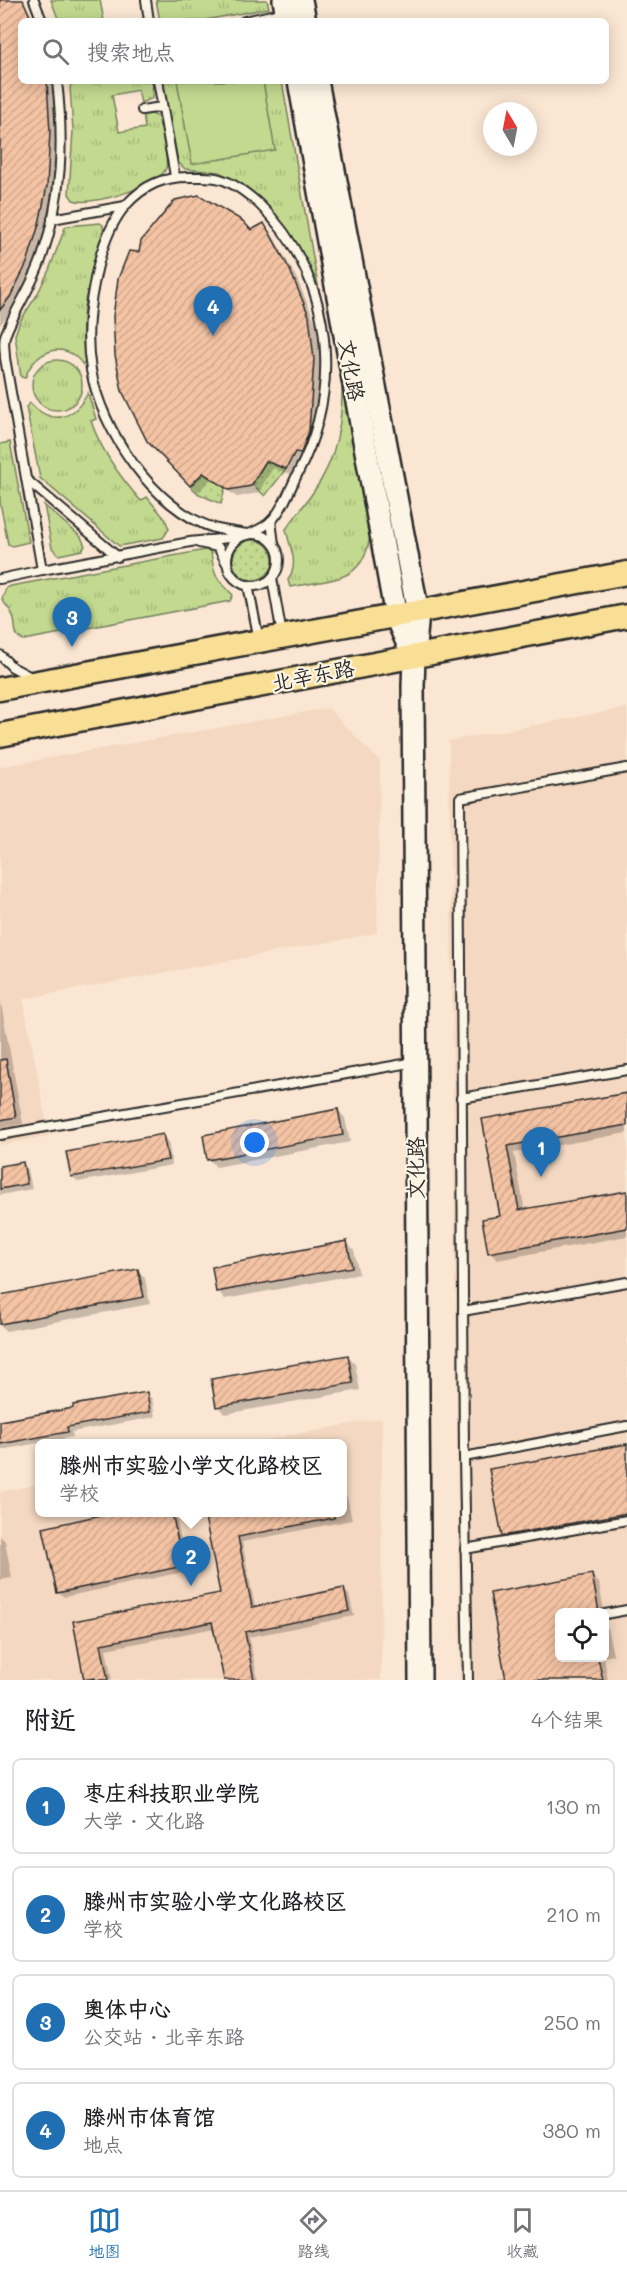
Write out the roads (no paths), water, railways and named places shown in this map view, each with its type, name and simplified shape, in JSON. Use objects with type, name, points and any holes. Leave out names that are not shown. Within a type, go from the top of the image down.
[{"type":"main road","name":"北辛东路","points":[[0,689],[627,573]]},
{"type":"main road","name":"北辛东路","points":[[0,735],[627,616]]},
{"type":"street","name":"文化路","points":[[300,84],[396,617],[414,657]]},
{"type":"street","name":"文化路","points":[[318,84],[418,612],[414,657],[420,1680]]},
{"type":"lane","points":[[34,0],[41,18]]},
{"type":"lane","points":[[146,0],[149,18]]},
{"type":"lane","points":[[259,18],[293,11]]},
{"type":"lane","points":[[42,570],[2,339],[42,258],[52,219],[62,160],[62,123],[57,84]]},
{"type":"lane","points":[[158,84],[175,176]]},
{"type":"lane","points":[[142,110],[162,107]]},
{"type":"lane","points":[[227,562],[231,546],[236,540],[248,534],[271,521],[310,452],[324,383],[325,352],[318,303],[294,247],[277,222],[252,198],[219,178],[175,176],[137,192],[125,206],[108,234],[98,265],[89,307],[88,340],[91,372],[115,438],[141,474],[165,499],[189,517],[214,528],[248,534],[261,535],[274,545]]},
{"type":"lane","points":[[52,219],[125,206]]},
{"type":"lane","points":[[27,480],[118,557]]},
{"type":"lane","points":[[271,521],[279,562],[272,578],[283,637]]},
{"type":"lane","points":[[0,580],[192,542],[248,534]]},
{"type":"lane","points":[[192,542],[218,547],[234,577],[248,585],[256,586],[272,578]]},
{"type":"lane","points":[[248,585],[259,641]]},
{"type":"lane","points":[[0,655],[12,667],[41,681]]},
{"type":"lane","points":[[468,1680],[459,798],[627,768]]},
{"type":"lane","points":[[0,1135],[416,1062]]},
{"type":"lane","points":[[461,1098],[627,1070]]},
{"type":"lane","points":[[463,1311],[627,1282]]},
{"type":"lane","points":[[464,1456],[627,1426]]},
{"type":"lane","points":[[465,1549],[627,1520]]},
{"type":"lane","points":[[609,1613],[627,1610]]},
{"type":"place","name":"滕州市体育馆","points":[[213,336]]},
{"type":"place","name":"奥体中心","points":[[72,647]]},
{"type":"place","name":"枣庄科技职业学院","points":[[541,1177]]},
{"type":"place","name":"滕州市实验小学文化路校区","points":[[191,1586]]}]
